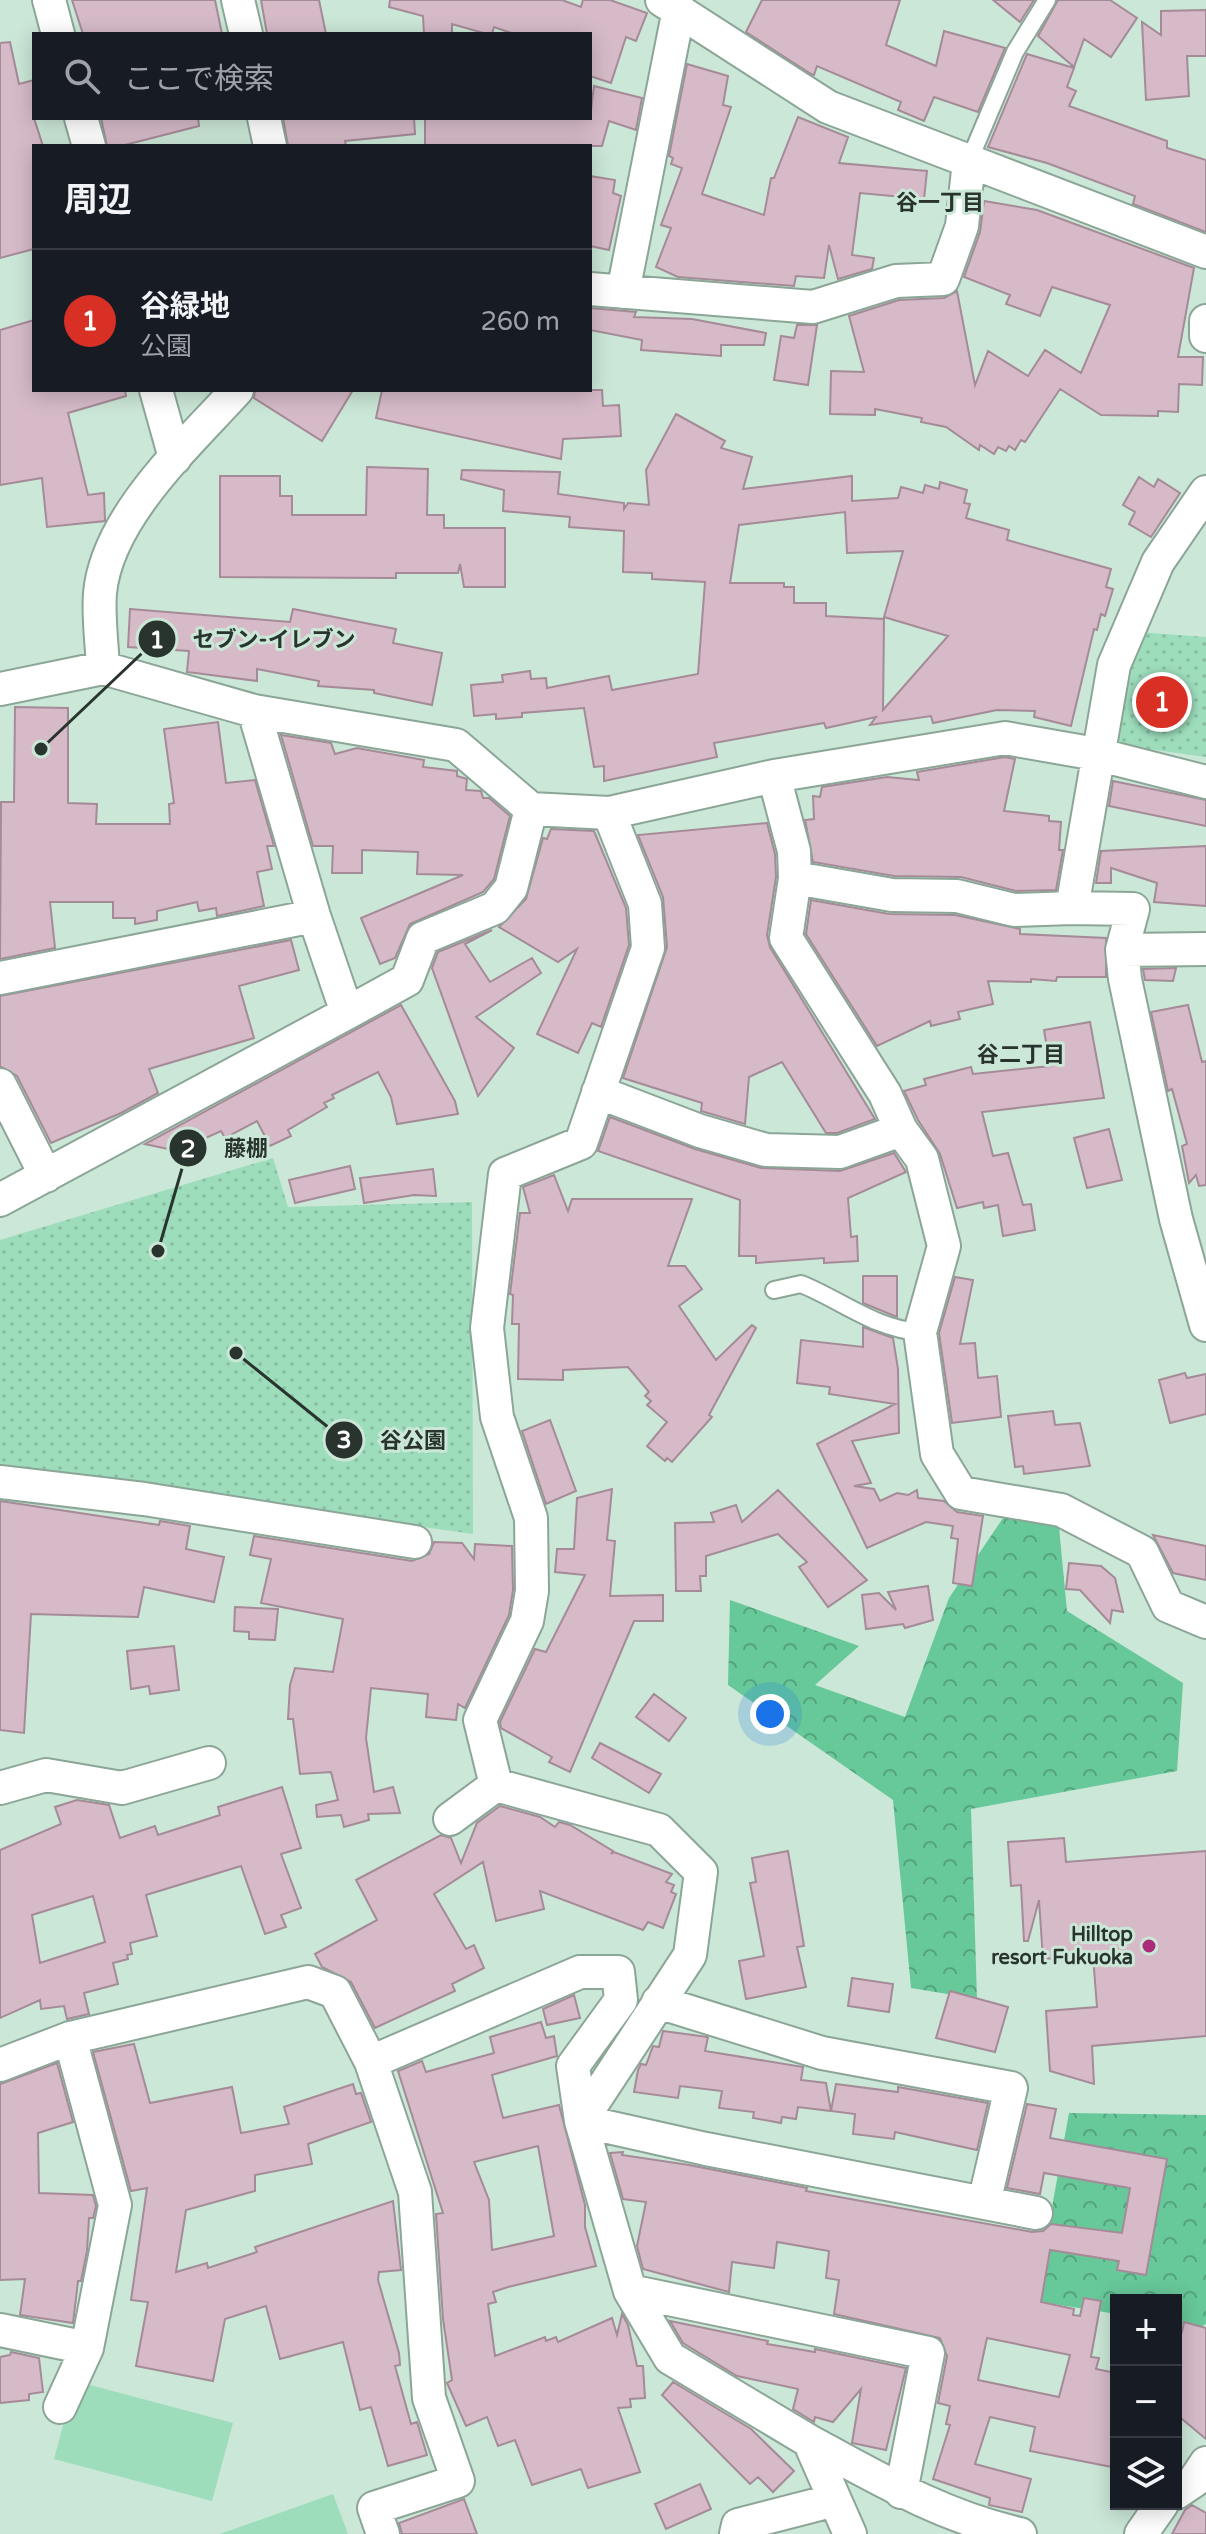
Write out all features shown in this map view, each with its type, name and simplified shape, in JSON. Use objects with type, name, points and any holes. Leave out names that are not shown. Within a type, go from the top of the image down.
[{"type":"street","points":[[49,0],[57,32]]},
{"type":"street","points":[[238,0],[246,32]]},
{"type":"street","points":[[623,292],[670,4],[828,107],[1206,252]]},
{"type":"street","points":[[82,120],[88,144]]},
{"type":"street","points":[[264,120],[270,144]]},
{"type":"street","points":[[592,289],[813,307],[896,281],[943,279],[962,226],[969,161]]},
{"type":"street","points":[[1206,321],[1206,336]]},
{"type":"street","points":[[157,392],[175,458]]},
{"type":"street","points":[[103,668],[100,592],[120,529],[175,458],[235,392]]},
{"type":"street","points":[[1072,908],[1096,754],[1114,665],[1158,562],[1206,492]]},
{"type":"street","points":[[0,689],[103,668],[254,711],[456,745],[531,809],[609,813],[774,776],[1005,738],[1096,754],[1206,782]]},
{"type":"street","points":[[254,711],[314,916],[347,1013]]},
{"type":"street","points":[[774,776],[794,851],[795,878],[786,938],[885,1094],[901,1130],[922,1159],[944,1246],[920,1332],[937,1454],[961,1493],[1061,1510],[1142,1552],[1168,1606],[1206,1622]]},
{"type":"street","points":[[0,1200],[407,980],[423,938],[495,908],[511,888],[531,809]]},
{"type":"street","points":[[496,1785],[480,1720],[527,1621],[532,1591],[531,1518],[497,1417],[487,1328],[505,1174],[581,1143],[648,948],[645,904],[609,813]]},
{"type":"street","points":[[795,878],[892,895],[957,896],[1014,910],[1133,909],[1122,950],[1176,1219],[1206,1325]]},
{"type":"street","points":[[0,978],[314,916]]},
{"type":"street","points":[[1122,950],[1206,949]]},
{"type":"street","points":[[0,1085],[46,1176]]},
{"type":"street","points":[[598,1092],[700,1131],[766,1150],[840,1152],[901,1130]]},
{"type":"street","points":[[0,1482],[144,1499],[415,1542]]},
{"type":"street","points":[[0,1788],[46,1775],[122,1788],[209,1763]]},
{"type":"street","points":[[450,1819],[496,1785]]},
{"type":"street","points":[[496,1785],[659,1830],[701,1872],[690,1955],[581,2121]]},
{"type":"street","points":[[371,2062],[580,1972],[618,1972],[621,2000],[573,2066],[581,2121],[630,2291],[670,2358],[901,2492],[980,2525],[1020,2534]]},
{"type":"street","points":[[0,2065],[70,2038],[308,1982],[335,1992],[371,2062],[415,2192],[429,2398],[458,2481],[374,2508],[383,2534]]},
{"type":"street","points":[[658,2002],[822,2053],[1011,2088],[984,2203]]},
{"type":"street","points":[[60,2407],[87,2348],[115,2205],[70,2038]]},
{"type":"street","points":[[581,2121],[706,2149],[1036,2213]]},
{"type":"street","points":[[630,2291],[928,2353],[901,2492]]},
{"type":"street","points":[[0,2330],[87,2348]]},
{"type":"street","points":[[809,2441],[850,2534]]},
{"type":"street","points":[[1182,2489],[1194,2481],[1206,2463]]},
{"type":"street","points":[[736,2534],[738,2525],[835,2500]]},
{"type":"street","points":[[1141,2534],[1158,2510]]},
{"type":"lane","points":[[969,161],[1015,52],[1047,0]]},
{"type":"lane","points":[[774,1290],[801,1284],[866,1318],[900,1331],[920,1332]]},
{"type":"green space","points":[[1137,632],[1206,637],[1206,757],[1112,744]]},
{"type":"green space","points":[[273,1158],[288,1207],[472,1202],[473,1534],[0,1467],[0,1240]]},
{"type":"green space","points":[[1003,1518],[1059,1527],[1067,1611],[1183,1683],[1177,1771],[971,1809],[977,1999],[911,1988],[893,1800],[728,1685],[730,1600],[859,1646],[815,1685],[905,1717],[949,1598]]},
{"type":"green space","points":[[1069,2113],[1206,2115],[1206,2324],[1201,2327],[1182,2324],[1182,2294],[1110,2294],[1110,2313],[1035,2301]]},
{"type":"green space","points":[[75,2381],[233,2423],[212,2501],[54,2459]]},
{"type":"green space","points":[[333,2494],[348,2534],[220,2534]]},
{"type":"building","points":[[72,0],[215,0],[222,32],[82,32]]},
{"type":"building","points":[[261,0],[319,0],[326,32],[267,32]]},
{"type":"building","points":[[390,0],[562,0],[581,7],[583,0],[610,0],[647,13],[636,41],[626,37],[611,83],[592,77],[592,32],[508,32],[494,27],[493,32],[480,32],[452,24],[452,32],[424,32],[423,16],[389,7]]},
{"type":"building","points":[[762,0],[900,0],[886,45],[936,66],[944,31],[1005,48],[978,112],[934,97],[924,121],[898,110],[901,102],[817,66],[814,75],[811,74],[746,32]]},
{"type":"building","points":[[993,0],[1034,0],[1020,22]]},
{"type":"building","points":[[1058,0],[1110,0],[1137,18],[1111,57],[1084,39],[1074,67],[1038,36]]},
{"type":"building","points":[[1206,10],[1206,56],[1187,56],[1189,96],[1146,100],[1142,22],[1161,35],[1161,11]]},
{"type":"building","points":[[10,42],[19,84],[32,81],[32,120],[35,120],[42,144],[32,144],[32,250],[0,258],[0,43]]},
{"type":"building","points":[[1027,54],[1074,68],[1067,87],[1076,91],[1069,106],[1167,141],[1167,148],[1206,160],[1206,232],[1133,204],[1135,196],[1047,163],[988,147]]},
{"type":"building","points":[[687,64],[728,76],[723,105],[731,107],[702,194],[764,215],[771,178],[774,178],[798,117],[848,137],[839,163],[927,171],[924,199],[860,193],[852,255],[874,258],[872,269],[838,279],[829,245],[824,278],[796,276],[794,286],[678,277],[656,267],[671,228],[661,225],[682,168],[671,164],[673,158],[669,156]]},
{"type":"building","points":[[594,86],[642,98],[636,130],[609,121],[602,146],[425,144],[425,120],[592,120]]},
{"type":"building","points":[[101,120],[198,120],[199,126],[129,144],[107,144]]},
{"type":"building","points":[[283,120],[414,120],[415,134],[345,141],[346,144],[288,144]]},
{"type":"building","points":[[592,176],[615,180],[613,193],[621,196],[609,250],[592,246]]},
{"type":"building","points":[[984,201],[1037,210],[1194,268],[1178,357],[1203,357],[1202,385],[1179,384],[1178,412],[1158,411],[1158,416],[1101,415],[1060,389],[1025,442],[1021,440],[1015,450],[1009,446],[1006,451],[998,447],[994,454],[980,445],[979,450],[946,427],[921,422],[922,418],[875,409],[875,415],[830,414],[831,371],[864,372],[849,316],[899,300],[944,298],[957,291],[975,385],[988,351],[1028,376],[1045,350],[1081,373],[1110,305],[1052,287],[1040,316],[1006,304],[1010,295],[964,277],[980,232]]},
{"type":"building","points":[[592,308],[636,312],[634,317],[692,319],[766,333],[764,345],[721,345],[721,356],[641,350],[642,340],[592,330]]},
{"type":"building","points":[[32,321],[32,392],[125,392],[126,396],[68,413],[88,495],[104,493],[105,521],[47,527],[42,478],[0,485],[0,330]]},
{"type":"building","points":[[797,325],[817,325],[808,385],[774,380],[781,336],[794,338]]},
{"type":"building","points":[[602,390],[603,406],[619,405],[621,436],[563,439],[561,459],[376,418],[382,392]]},
{"type":"building","points":[[255,392],[352,392],[322,441],[254,398]]},
{"type":"building","points":[[676,414],[725,441],[721,448],[752,457],[743,489],[852,476],[852,501],[898,498],[901,487],[923,493],[925,485],[939,489],[940,482],[967,490],[964,503],[970,504],[966,518],[1009,530],[1007,540],[1111,569],[1106,587],[1113,589],[1105,616],[1101,614],[1097,630],[1094,629],[1071,726],[1034,717],[1035,711],[997,710],[933,723],[931,716],[870,725],[876,717],[826,728],[824,723],[714,743],[717,757],[604,781],[604,766],[594,767],[584,708],[522,713],[522,717],[496,719],[496,714],[474,716],[471,685],[503,682],[502,675],[530,671],[531,679],[546,678],[547,688],[609,676],[612,690],[698,674],[705,582],[652,579],[652,573],[623,572],[624,531],[569,527],[570,517],[503,511],[504,490],[461,479],[462,470],[560,472],[558,494],[624,503],[624,509],[628,503],[649,505],[646,470]],"holes":[[[845,512],[847,553],[903,551],[884,617],[948,636],[883,710],[884,619],[826,616],[826,603],[794,603],[794,587],[784,587],[784,583],[730,583],[739,525]]]},
{"type":"building","points":[[367,467],[428,469],[427,515],[444,515],[444,528],[505,528],[505,587],[464,587],[460,564],[458,573],[396,573],[396,578],[220,577],[220,476],[280,476],[280,496],[292,496],[292,515],[366,515]]},
{"type":"building","points":[[1139,477],[1154,487],[1158,479],[1180,493],[1151,537],[1129,524],[1135,512],[1123,505]]},
{"type":"building","points":[[130,609],[290,622],[293,609],[396,629],[393,643],[442,653],[432,705],[374,693],[374,690],[318,686],[319,681],[257,669],[257,681],[187,672],[189,651],[128,647]]},
{"type":"building","points":[[15,707],[68,708],[68,803],[97,804],[96,824],[170,824],[169,804],[174,803],[164,729],[218,722],[226,783],[255,780],[274,846],[267,846],[272,869],[257,872],[264,906],[217,916],[216,908],[199,911],[197,902],[157,911],[157,920],[135,924],[135,918],[113,918],[113,902],[50,902],[55,948],[0,959],[1,802],[14,802]]},
{"type":"building","points":[[281,735],[331,743],[335,754],[357,748],[424,760],[423,767],[457,771],[457,776],[467,779],[466,790],[481,791],[483,798],[489,798],[510,816],[494,879],[483,892],[410,924],[395,958],[380,964],[361,918],[463,875],[417,874],[418,852],[362,850],[362,873],[332,873],[333,846],[313,846]]},
{"type":"building","points":[[1005,757],[1015,759],[1004,811],[1049,816],[1049,821],[1061,822],[1059,850],[1063,850],[1056,890],[1016,891],[961,877],[894,876],[813,862],[805,820],[814,819],[813,796],[820,797],[822,787],[887,777],[919,780],[917,772]]},
{"type":"building","points":[[1113,781],[1206,800],[1206,826],[1109,806]]},
{"type":"building","points":[[767,823],[775,854],[776,877],[767,935],[770,947],[875,1119],[837,1133],[826,1133],[782,1062],[749,1077],[745,1124],[701,1111],[702,1103],[623,1078],[667,947],[663,897],[638,835]]},
{"type":"building","points":[[551,829],[594,831],[626,908],[629,945],[601,1027],[592,1023],[578,1053],[537,1034],[577,949],[558,962],[499,927],[526,899],[543,838],[547,839]]},
{"type":"building","points":[[1206,846],[1206,906],[1154,902],[1157,883],[1111,868],[1111,883],[1096,883],[1101,851]]},
{"type":"building","points":[[811,900],[889,914],[955,915],[1020,929],[1020,934],[1106,938],[1106,977],[1057,977],[1056,981],[1031,979],[1031,982],[988,981],[993,1004],[958,1012],[960,1019],[931,1026],[930,1021],[877,1046],[806,934]]},
{"type":"building","points":[[492,930],[465,944],[490,982],[532,958],[541,973],[476,1017],[514,1048],[478,1096],[432,968],[438,952]]},
{"type":"building","points":[[291,940],[299,970],[239,986],[254,1038],[149,1069],[158,1093],[121,1113],[51,1143],[17,1076],[0,1066],[0,996]]},
{"type":"building","points":[[1176,968],[1173,981],[1145,980],[1143,969]]},
{"type":"building","points":[[401,1005],[455,1101],[458,1114],[397,1124],[391,1097],[378,1072],[332,1095],[334,1098],[324,1103],[327,1107],[288,1130],[291,1136],[270,1146],[257,1121],[225,1138],[221,1131],[177,1151],[145,1144]]},
{"type":"building","points":[[1188,1005],[1202,1062],[1206,1061],[1206,1185],[1199,1186],[1196,1175],[1189,1183],[1182,1146],[1187,1144],[1172,1089],[1168,1091],[1151,1012]]},
{"type":"building","points":[[1090,1022],[1104,1098],[982,1112],[993,1156],[1008,1153],[1023,1205],[1031,1204],[1035,1230],[1003,1236],[998,1205],[984,1208],[983,1202],[957,1208],[940,1154],[904,1091],[926,1085],[924,1079],[971,1067],[973,1074],[1050,1066],[1044,1030]]},
{"type":"building","points":[[610,1117],[695,1149],[761,1168],[840,1171],[894,1153],[906,1172],[848,1198],[851,1237],[857,1236],[858,1261],[824,1263],[824,1258],[756,1263],[756,1256],[739,1256],[740,1200],[598,1151]]},
{"type":"building","points":[[1109,1129],[1122,1180],[1087,1188],[1074,1138]]},
{"type":"building","points":[[350,1166],[355,1189],[295,1203],[289,1180]]},
{"type":"building","points":[[433,1169],[436,1196],[414,1195],[364,1203],[360,1178]]},
{"type":"building","points":[[554,1175],[568,1211],[572,1199],[692,1199],[668,1266],[685,1266],[702,1289],[679,1306],[716,1360],[752,1325],[756,1328],[709,1415],[712,1417],[672,1462],[667,1458],[665,1461],[647,1446],[667,1422],[647,1405],[651,1401],[645,1396],[649,1392],[628,1367],[563,1370],[563,1380],[518,1379],[519,1324],[512,1324],[513,1295],[510,1294],[520,1213],[530,1213],[523,1187]]},
{"type":"building","points":[[863,1276],[897,1276],[897,1317],[863,1303]]},
{"type":"building","points":[[955,1277],[973,1280],[960,1344],[975,1343],[978,1378],[997,1376],[1001,1417],[952,1423],[939,1333]]},
{"type":"building","points":[[863,1327],[893,1338],[898,1369],[899,1433],[852,1441],[871,1483],[854,1486],[874,1489],[880,1501],[897,1493],[908,1495],[917,1490],[918,1498],[944,1501],[957,1512],[983,1516],[972,1586],[953,1583],[958,1539],[951,1538],[953,1526],[926,1522],[867,1548],[817,1444],[895,1404],[829,1394],[830,1387],[797,1383],[801,1340],[863,1347]]},
{"type":"building","points":[[1185,1373],[1187,1378],[1206,1374],[1206,1414],[1170,1423],[1159,1380]]},
{"type":"building","points":[[1053,1411],[1055,1425],[1080,1423],[1090,1466],[1024,1474],[1023,1466],[1015,1467],[1008,1416]]},
{"type":"building","points":[[550,1420],[576,1491],[546,1504],[522,1431]]},
{"type":"building","points":[[612,1489],[607,1540],[615,1541],[610,1596],[663,1595],[663,1621],[634,1621],[570,1772],[549,1762],[552,1757],[501,1728],[500,1722],[535,1649],[546,1652],[585,1575],[555,1572],[557,1549],[574,1549],[577,1498]]},
{"type":"building","points":[[778,1490],[867,1580],[828,1607],[799,1567],[807,1562],[778,1534],[706,1556],[706,1576],[700,1576],[701,1591],[676,1591],[675,1523],[714,1522],[711,1513],[736,1505],[742,1522]]},
{"type":"building","points":[[0,1501],[159,1525],[160,1521],[190,1526],[186,1549],[224,1557],[214,1602],[144,1587],[138,1617],[31,1614],[24,1733],[0,1730]]},
{"type":"building","points":[[1153,1535],[1206,1546],[1206,1580],[1173,1573]]},
{"type":"building","points":[[254,1536],[412,1561],[429,1554],[434,1542],[462,1543],[474,1559],[475,1544],[512,1546],[513,1590],[509,1615],[465,1708],[458,1704],[456,1720],[426,1717],[428,1694],[371,1688],[366,1738],[374,1792],[393,1787],[400,1813],[368,1814],[369,1820],[344,1827],[341,1815],[317,1817],[316,1805],[338,1800],[331,1772],[300,1774],[293,1719],[288,1719],[290,1685],[295,1668],[333,1672],[343,1619],[261,1603],[271,1559],[250,1555]]},
{"type":"building","points":[[1069,1563],[1101,1566],[1115,1578],[1123,1612],[1112,1610],[1110,1623],[1080,1590],[1066,1589]]},
{"type":"building","points":[[928,1586],[933,1620],[905,1628],[903,1624],[866,1629],[862,1595],[879,1593],[896,1610],[888,1592]]},
{"type":"building","points":[[235,1607],[278,1609],[275,1640],[249,1639],[249,1632],[234,1631]]},
{"type":"building","points":[[174,1646],[179,1690],[150,1694],[149,1686],[131,1689],[127,1651]]},
{"type":"building","points":[[654,1694],[686,1718],[669,1741],[636,1717]]},
{"type":"building","points":[[600,1743],[661,1774],[649,1793],[592,1758]]},
{"type":"building","points":[[282,1787],[301,1848],[281,1854],[301,1908],[281,1915],[286,1927],[265,1934],[241,1866],[146,1895],[157,1936],[130,1943],[132,1954],[127,1955],[128,1959],[113,1963],[118,1984],[84,1993],[89,2014],[67,2019],[64,2006],[41,2009],[40,2000],[0,2018],[0,1850],[61,1824],[55,1807],[77,1800],[109,1805],[120,1838],[155,1826],[158,1835],[220,1815],[218,1807]],"holes":[[[93,1896],[105,1942],[40,1963],[32,1915]]]},
{"type":"building","points":[[500,1806],[540,1817],[555,1827],[559,1822],[570,1825],[613,1851],[611,1854],[614,1852],[672,1874],[666,1882],[674,1885],[671,1892],[676,1894],[663,1928],[648,1922],[643,1930],[540,1891],[544,1909],[496,1921],[483,1862],[434,1894],[466,1949],[474,1945],[484,1968],[452,1984],[455,1991],[375,2028],[351,1982],[322,1967],[315,1954],[377,1920],[356,1880],[441,1835],[451,1838],[461,1863],[477,1823]]},
{"type":"building","name":"Hilltop resort Fukuoka","points":[[1064,1838],[1066,1862],[1206,1851],[1206,2036],[1092,2046],[1094,2084],[1050,2071],[1046,2011],[1097,2007],[1093,1956],[1043,1959],[1039,1900],[1028,1941],[1024,1941],[1021,1885],[1011,1886],[1008,1842]]},
{"type":"building","points":[[788,1851],[804,1946],[797,1947],[806,1987],[746,1999],[739,1961],[764,1956],[750,1883],[756,1882],[752,1858]]},
{"type":"building","points":[[852,1978],[893,1984],[889,2012],[848,2006]]},
{"type":"building","points":[[950,1991],[1008,2007],[995,2052],[936,2038]]},
{"type":"building","points":[[574,1995],[580,2018],[547,2025],[543,2009]]},
{"type":"building","points":[[541,2022],[546,2038],[554,2036],[557,2056],[492,2075],[503,2118],[559,2105],[585,2205],[585,2227],[596,2266],[493,2292],[496,2302],[488,2304],[495,2356],[545,2337],[546,2341],[556,2337],[558,2342],[612,2318],[617,2335],[622,2314],[628,2325],[637,2366],[643,2366],[645,2398],[630,2399],[631,2407],[618,2408],[640,2472],[588,2488],[581,2469],[532,2485],[515,2440],[498,2446],[487,2417],[466,2426],[447,2383],[452,2380],[443,2319],[436,2214],[443,2213],[398,2071],[422,2061],[426,2072],[494,2053],[490,2037]],"holes":[[[538,2146],[554,2236],[492,2250],[489,2200],[474,2162]]]},
{"type":"building","points":[[663,2031],[708,2037],[705,2051],[803,2067],[801,2080],[826,2083],[831,2111],[798,2107],[796,2119],[782,2117],[781,2123],[753,2118],[754,2112],[719,2108],[722,2091],[680,2086],[678,2098],[634,2092],[638,2070],[641,2064],[646,2065],[653,2046],[659,2047]]},
{"type":"building","points":[[134,2044],[150,2103],[232,2087],[241,2133],[289,2124],[284,2107],[353,2084],[356,2094],[361,2093],[371,2122],[308,2144],[312,2164],[255,2175],[255,2191],[186,2210],[176,2272],[207,2263],[208,2268],[257,2252],[255,2247],[393,2201],[401,2270],[379,2272],[378,2280],[399,2353],[400,2365],[395,2366],[411,2424],[417,2422],[427,2455],[388,2466],[371,2407],[360,2410],[343,2342],[280,2359],[266,2306],[225,2319],[213,2381],[136,2366],[148,2302],[131,2300],[147,2188],[131,2191],[93,2052]]},
{"type":"building","points":[[57,2063],[73,2122],[38,2133],[39,2193],[93,2195],[96,2206],[93,2218],[89,2218],[87,2251],[81,2281],[78,2281],[73,2323],[20,2315],[25,2279],[0,2280],[0,2084]]},
{"type":"building","points":[[836,2084],[898,2092],[898,2087],[988,2103],[977,2150],[895,2132],[894,2139],[853,2134],[855,2114],[831,2111]]},
{"type":"building","points":[[1027,2104],[1056,2109],[1050,2138],[1167,2159],[1146,2275],[1117,2270],[1119,2261],[1050,2250],[1041,2302],[1074,2309],[1073,2315],[1080,2316],[1084,2298],[1101,2301],[1091,2357],[1099,2358],[1096,2369],[1110,2372],[1110,2467],[1030,2451],[1035,2427],[990,2417],[975,2464],[1031,2479],[1022,2512],[989,2505],[990,2498],[933,2479],[950,2425],[946,2424],[950,2406],[938,2403],[947,2356],[940,2338],[834,2314],[839,2280],[826,2278],[829,2251],[777,2242],[774,2268],[732,2262],[729,2292],[643,2269],[637,2246],[646,2202],[623,2199],[610,2153],[623,2152],[622,2155],[689,2165],[807,2188],[806,2191],[1032,2232],[1043,2231],[1051,2224],[1122,2233],[1130,2188],[1044,2173],[1040,2194],[1007,2188]],"holes":[[[987,2338],[1070,2355],[1059,2397],[978,2380]]]},
{"type":"building","points":[[670,2321],[768,2341],[767,2344],[815,2352],[815,2349],[906,2368],[886,2450],[852,2443],[861,2389],[833,2422],[815,2417],[814,2422],[793,2409],[798,2389],[737,2376],[683,2343]]},
{"type":"building","points":[[1184,2322],[1206,2328],[1206,2439],[1182,2419]]},
{"type":"building","points":[[11,2352],[39,2358],[43,2392],[29,2394],[29,2400],[0,2403],[0,2357]]},
{"type":"building","points":[[673,2382],[751,2429],[794,2471],[773,2492],[758,2477],[750,2484],[662,2395]]},
{"type":"building","points":[[700,2484],[711,2509],[666,2529],[655,2504]]},
{"type":"building","points":[[464,2499],[477,2534],[402,2534],[399,2523]]},
{"type":"building","points":[[1192,2505],[1206,2513],[1206,2534],[1172,2534],[1185,2510]]},
{"type":"place","name":"谷緑地","points":[[1162,702]]},
{"type":"place","name":"セブン-イレブン","points":[[41,749]]},
{"type":"place","name":"藤棚","points":[[158,1251]]},
{"type":"place","name":"谷公園","points":[[236,1353]]},
{"type":"place","name":"Hilltop resort Fukuoka","points":[[1149,1946]]},
{"type":"district","name":"谷一丁目","points":[[940,202]]},
{"type":"district","name":"谷二丁目","points":[[1021,1054]]}]
